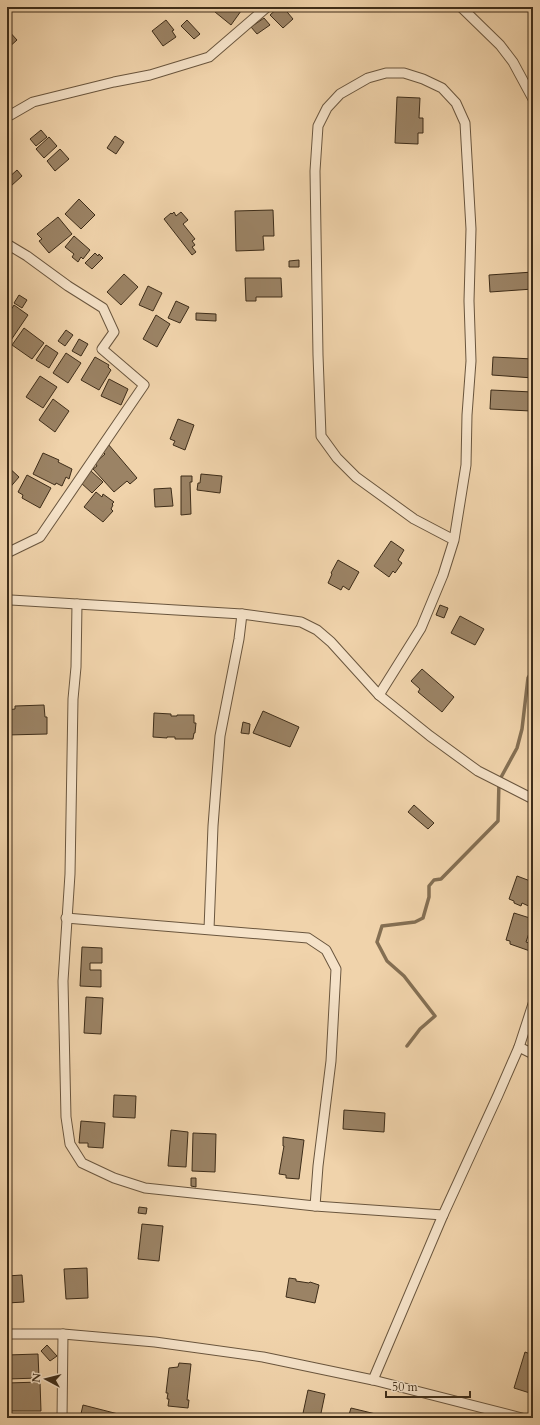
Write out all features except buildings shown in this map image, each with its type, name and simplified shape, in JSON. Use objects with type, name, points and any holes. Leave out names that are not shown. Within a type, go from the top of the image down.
[{"type":"street","points":[[7,117],[33,102],[114,82],[150,75],[209,57],[268,7]]},
{"type":"street","points":[[461,7],[500,45],[513,62],[533,99]]},
{"type":"street","points":[[379,695],[421,628],[443,574],[454,540],[466,465],[471,361],[469,301],[470,229],[465,123],[456,103],[442,88],[423,79],[404,73],[386,73],[368,78],[340,94],[327,108],[318,126],[315,171],[321,436],[336,458],[356,477],[414,519],[454,540]]},
{"type":"street","points":[[7,244],[103,308],[114,332],[102,349],[144,385],[40,537],[7,553]]},
{"type":"street","points":[[11,600],[242,614],[301,622],[317,630],[331,642],[379,695],[430,736],[478,771],[533,799]]},
{"type":"street","points":[[77,604],[76,667],[73,699],[70,874],[63,981],[66,1116],[70,1144],[82,1163],[114,1178],[145,1188],[314,1206],[442,1215]]},
{"type":"street","points":[[209,929],[213,826],[220,736],[239,639],[242,614]]},
{"type":"street","points":[[66,918],[308,938],[326,950],[336,969],[331,1060],[314,1206]]},
{"type":"street","points":[[373,1380],[442,1215],[498,1095],[518,1047],[533,1004]]},
{"type":"street","points":[[518,1047],[533,1054]]},
{"type":"street","points":[[7,1334],[63,1334],[155,1342],[263,1357],[373,1380],[487,1414],[522,1418]]},
{"type":"street","points":[[62,1418],[63,1334]]},
{"type":"waterway","points":[[407,1046],[420,1029],[435,1016],[404,976],[387,961],[377,942],[382,926],[415,922],[423,918],[429,897],[429,886],[434,880],[441,879],[498,821],[499,781],[517,748],[522,729],[528,678],[533,670]]}]
